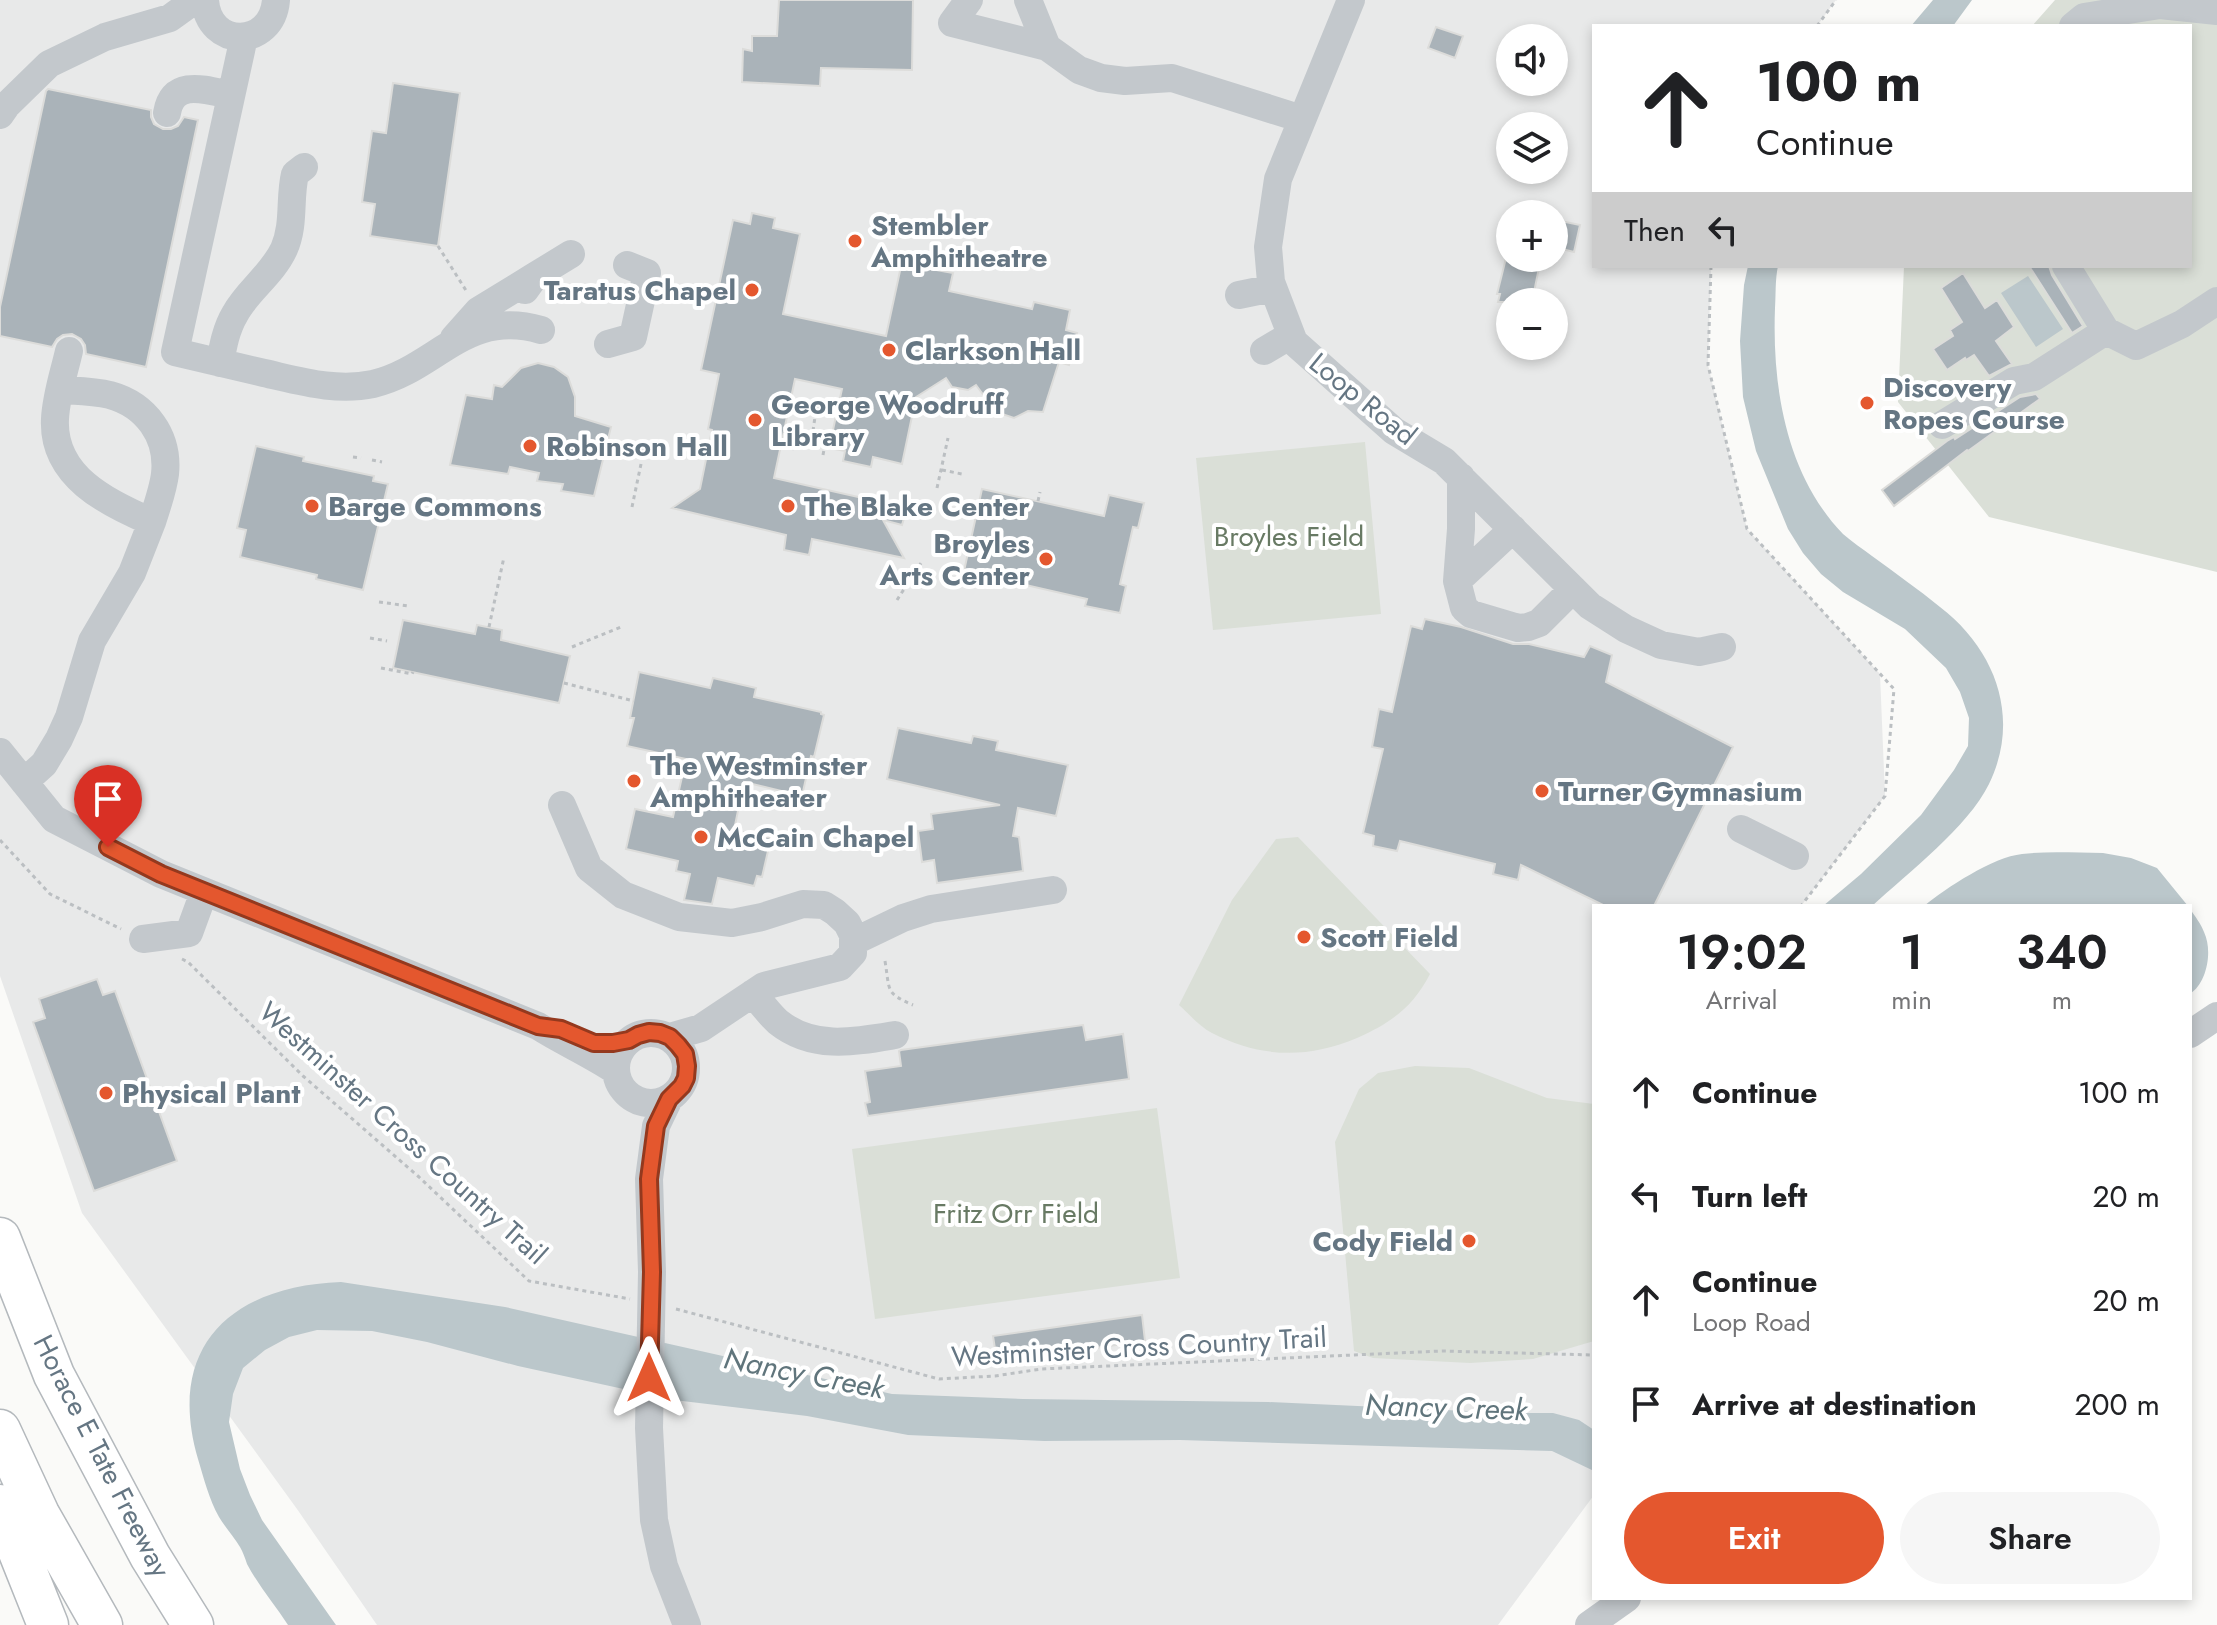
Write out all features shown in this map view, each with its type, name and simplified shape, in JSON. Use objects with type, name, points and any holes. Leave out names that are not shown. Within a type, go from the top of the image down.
[{"type":"highway","name":"Horace E Tate Freeway","points":[[0,1238],[54,1375],[150,1556],[193,1625]]},
{"type":"highway","points":[[0,1430],[39,1514],[102,1625]]},
{"type":"highway","points":[[0,1505],[48,1625]]},
{"type":"street","points":[[969,0],[952,23],[1047,47],[1079,70],[1101,78],[1125,81],[1172,78],[1302,119]]},
{"type":"street","points":[[1028,0],[1047,47]]},
{"type":"street","name":"Loop Road","points":[[1351,0],[1278,179],[1268,247],[1271,282],[1294,342],[1394,431],[1444,461],[1590,606],[1626,629],[1661,645],[1699,652],[1722,647]]},
{"type":"street","points":[[0,115],[49,64],[105,37],[204,7],[217,28],[244,37],[264,29],[283,4]]},
{"type":"street","points":[[2075,24],[2084,17],[2160,5],[2217,11]]},
{"type":"street","points":[[244,37],[175,352],[323,386],[373,384],[423,362],[449,343],[474,331],[520,324],[541,330],[524,315],[522,304],[525,291],[535,276]]},
{"type":"street","points":[[167,113],[172,98],[181,91],[192,88],[230,95]]},
{"type":"street","points":[[220,363],[235,314],[277,262],[285,247],[291,232],[291,191],[295,174],[304,167]]},
{"type":"street","points":[[449,343],[478,311],[571,254]]},
{"type":"street","points":[[608,344],[633,337],[647,273],[627,265]]},
{"type":"street","points":[[2067,268],[2106,331],[2136,346],[2182,324],[2217,301]]},
{"type":"street","points":[[1239,295],[1273,288]]},
{"type":"street","points":[[1942,425],[2014,381],[2034,377],[2106,331]]},
{"type":"street","points":[[1264,351],[1291,335]]},
{"type":"street","points":[[69,351],[55,416],[56,434],[63,454],[73,471],[97,495],[152,522]]},
{"type":"street","points":[[24,782],[44,764],[59,739],[69,717],[92,641],[132,573],[152,522],[165,473],[165,450],[157,430],[144,412],[110,395],[61,390]]},
{"type":"street","points":[[1461,477],[1457,581],[1464,608],[1471,614],[1518,628],[1539,623],[1573,589]]},
{"type":"street","points":[[1457,581],[1513,529]]},
{"type":"street","points":[[0,750],[36,751],[59,739]]},
{"type":"street","points":[[0,750],[54,819],[161,874],[538,1026],[594,1056],[637,1101],[658,1103],[677,1088],[687,1066],[685,1054],[670,1037]]},
{"type":"street","points":[[538,1026],[561,1029],[594,1043],[629,1040],[649,1032],[670,1037],[701,1028],[764,986],[840,967],[853,953],[853,935],[847,923],[824,905],[803,904],[732,923],[679,917],[623,895],[589,868],[562,805]]},
{"type":"street","points":[[1741,829],[1795,856]]},
{"type":"street","points":[[853,942],[903,918],[931,909],[1053,890]]},
{"type":"street","points":[[143,939],[189,933],[204,892]]},
{"type":"street","points":[[747,997],[800,1036],[824,1042],[855,1042],[895,1035]]},
{"type":"street","points":[[687,1625],[664,1566],[654,1520],[649,1428],[652,1272],[649,1179],[656,1126],[697,1054],[747,997]]},
{"type":"street","points":[[2192,1033],[2217,1016]]},
{"type":"street","points":[[629,1040],[617,1060],[622,1083],[638,1114],[643,1136],[643,1167],[649,1179]]},
{"type":"street","points":[[1589,1625],[1624,1600]]},
{"type":"path","points":[[1818,24],[1836,0]]},
{"type":"path","points":[[438,246],[471,299]]},
{"type":"path","points":[[1711,268],[1708,365],[1747,529],[1894,689],[1885,796],[1803,904]]},
{"type":"path","points":[[813,431],[816,410]]},
{"type":"path","points":[[792,450],[797,427]]},
{"type":"path","points":[[823,455],[827,434]]},
{"type":"path","points":[[937,488],[948,438]]},
{"type":"path","points":[[353,457],[361,458]]},
{"type":"path","points":[[372,460],[382,462]]},
{"type":"path","points":[[632,507],[641,464]]},
{"type":"path","points":[[941,469],[962,474]]},
{"type":"path","points":[[1038,501],[1040,492]]},
{"type":"path","points":[[489,627],[504,557]]},
{"type":"path","points":[[897,600],[923,560]]},
{"type":"path","points":[[379,602],[409,606]]},
{"type":"path","points":[[572,647],[621,627]]},
{"type":"path","points":[[370,638],[387,641]]},
{"type":"path","points":[[381,668],[413,672]]},
{"type":"path","points":[[564,683],[634,701]]},
{"type":"path","name":"Westminster Cross Country Trail","points":[[0,840],[50,894],[188,962],[303,1076],[419,1177],[529,1281],[650,1315],[939,1379],[986,1377],[1041,1369],[1442,1351],[1592,1355]]},
{"type":"path","points":[[885,961],[894,997],[913,1005]]},
{"type":"shaded area","points":[[0,0],[1836,0],[1818,24],[1592,24],[1592,268],[1711,268],[1708,365],[1747,529],[1880,674],[1885,796],[1803,904],[1592,904],[1592,1498],[1498,1625],[377,1625],[297,1509],[82,1213],[0,976]]},
{"type":"shaded area","points":[[1933,0],[1972,0],[1954,24],[1913,24]]},
{"type":"shaded area","points":[[1748,268],[1778,268],[1775,338],[1780,399],[1796,457],[1824,511],[1843,534],[1959,624],[1989,664],[1998,687],[2003,735],[1989,784],[1952,833],[1874,904],[1825,904],[1921,815],[1968,746],[1969,718],[1960,692],[1946,668],[1905,629],[1843,592],[1821,574],[1788,529],[1756,451],[1743,397],[1740,341]]},
{"type":"shaded area","points":[[2028,276],[2063,329],[2036,347],[2001,293]]},
{"type":"shaded area","points":[[2103,853],[2131,858],[2157,868],[2186,904],[1927,904],[1970,874],[1998,861],[2010,856]]},
{"type":"shaded area","points":[[2192,912],[2204,932],[2208,948],[2207,966],[2192,992]]},
{"type":"shaded area","points":[[341,1282],[505,1307],[892,1394],[1268,1402],[1553,1413],[1579,1420],[1592,1429],[1592,1470],[1552,1451],[1180,1440],[1044,1441],[908,1435],[807,1416],[674,1400],[372,1331],[317,1330],[289,1337],[265,1350],[243,1368],[233,1394],[229,1422],[240,1469],[262,1520],[336,1625],[288,1625],[251,1572],[240,1547],[212,1503],[190,1419],[191,1384],[200,1354],[216,1330],[239,1310],[268,1295],[302,1286]]},
{"type":"green space","points":[[2055,0],[2217,0],[2217,572],[1989,517],[1898,402],[1904,268],[2192,268],[2192,24],[2034,24]]},
{"type":"green space","name":"Broyles Field","points":[[1365,442],[1381,614],[1213,630],[1196,458]]},
{"type":"green space","name":"Scott Field","points":[[1298,837],[1430,974],[1408,1005],[1391,1020],[1369,1032],[1320,1050],[1284,1053],[1248,1047],[1212,1033],[1179,1005],[1232,900],[1276,839]]},
{"type":"green space","name":"Cody Field","points":[[1415,1066],[1469,1068],[1547,1098],[1592,1104],[1592,1342],[1533,1359],[1470,1363],[1373,1358],[1354,1351],[1335,1142],[1359,1089],[1378,1073]]},
{"type":"green space","name":"Fritz Orr Field","points":[[1157,1108],[1180,1278],[875,1319],[852,1149]]},
{"type":"building","points":[[779,0],[913,0],[912,70],[821,68],[820,86],[742,82],[743,49],[752,51],[752,36],[777,36]]},
{"type":"building","points":[[1436,27],[1463,36],[1455,58],[1428,48]]},
{"type":"building","points":[[393,83],[460,93],[438,246],[370,236],[375,204],[362,202],[372,131],[386,133]]},
{"type":"building","points":[[48,89],[151,110],[154,124],[163,129],[178,126],[184,117],[198,120],[146,367],[86,354],[81,339],[72,334],[63,335],[52,347],[0,336],[0,307]]},
{"type":"building","name":"Clarkson Hall","points":[[752,213],[775,218],[773,228],[800,234],[783,314],[886,336],[903,257],[937,264],[936,270],[953,273],[949,291],[1032,309],[1034,302],[1070,310],[1066,330],[1077,333],[1069,365],[1059,362],[1043,412],[1028,411],[1014,418],[996,412],[976,385],[968,390],[952,387],[946,378],[916,397],[902,464],[873,457],[871,467],[843,461],[845,451],[829,448],[842,389],[795,379],[774,478],[907,508],[902,525],[883,520],[904,558],[812,539],[809,555],[784,550],[786,535],[672,508],[700,489],[719,374],[701,370],[733,220],[750,224]]},
{"type":"building","points":[[1568,222],[1580,225],[1574,252],[1568,250]]},
{"type":"building","points":[[2030,268],[2050,268],[2083,326],[2072,333]]},
{"type":"building","points":[[1502,272],[1538,272],[1535,288],[1498,288]]},
{"type":"building","points":[[1963,273],[1985,308],[1997,300],[2014,327],[1996,341],[2012,364],[1989,376],[1974,355],[1947,370],[1933,349],[1953,336],[1950,330],[1962,322],[1941,288]]},
{"type":"building","name":"Robinson Hall","points":[[538,363],[554,367],[568,377],[575,397],[575,416],[611,427],[594,496],[561,491],[563,484],[537,481],[539,473],[510,467],[508,474],[450,465],[466,395],[492,399],[494,385],[502,387],[521,368]]},
{"type":"building","points":[[2036,394],[2040,399],[1894,506],[1882,490],[1947,441],[1955,439],[2020,397]]},
{"type":"building","name":"Barge Commons","points":[[256,446],[304,457],[303,461],[374,476],[373,481],[388,484],[363,590],[316,579],[317,575],[240,557],[246,530],[237,528]]},
{"type":"building","name":"Broyles Arts Center","points":[[982,489],[1104,516],[1109,495],[1144,503],[1138,528],[1133,527],[1120,584],[1126,586],[1120,613],[1085,606],[1087,599],[964,571]]},
{"type":"building","name":"Turner Gymnasium","points":[[1425,619],[1513,644],[1529,644],[1584,657],[1590,646],[1612,655],[1606,682],[1733,747],[1655,904],[1601,904],[1521,865],[1518,880],[1493,874],[1495,864],[1400,841],[1397,851],[1373,846],[1374,836],[1363,833],[1383,749],[1372,747],[1379,709],[1392,712],[1411,626],[1422,629]]},
{"type":"building","points":[[403,620],[475,634],[477,625],[502,630],[501,640],[570,656],[559,703],[393,668]]},
{"type":"building","points":[[639,672],[710,688],[713,678],[756,688],[754,697],[824,715],[802,796],[744,782],[734,830],[771,838],[762,877],[757,876],[754,886],[718,878],[712,904],[684,900],[690,874],[676,871],[678,861],[626,849],[635,809],[673,817],[686,759],[627,746],[634,718],[630,718]]},
{"type":"building","points":[[898,728],[971,743],[973,736],[998,741],[996,750],[1068,765],[1056,816],[1018,808],[1013,836],[1019,837],[1023,871],[937,883],[934,860],[922,862],[918,831],[933,829],[931,814],[1000,805],[887,779]]},
{"type":"building","name":"Physical Plant","points":[[97,979],[103,995],[115,991],[177,1161],[94,1191],[33,1022],[45,1018],[39,999]]},
{"type":"building","points":[[1083,1025],[1086,1040],[1123,1034],[1129,1079],[868,1116],[865,1103],[870,1102],[865,1071],[901,1066],[901,1050]]},
{"type":"building","points":[[1142,1315],[1145,1341],[997,1362],[993,1336]]},
{"type":"place","name":"Stembler Amphitheatre","points":[[855,241]]},
{"type":"place","name":"Taratus Chapel","points":[[752,290]]},
{"type":"place","name":"Clarkson Hall","points":[[889,350]]},
{"type":"place","name":"Discovery Ropes Course","points":[[1867,403]]},
{"type":"place","name":"George Woodruff Library","points":[[755,420]]},
{"type":"place","name":"Robinson Hall","points":[[530,446]]},
{"type":"place","name":"Barge Commons","points":[[312,506]]},
{"type":"place","name":"The Blake Center","points":[[788,506]]},
{"type":"place","name":"Broyles Arts Center","points":[[1046,559]]},
{"type":"place","name":"The Westminster Amphitheater","points":[[634,781]]},
{"type":"place","name":"Turner Gymnasium","points":[[1542,791]]},
{"type":"place","name":"McCain Chapel","points":[[701,837]]},
{"type":"place","name":"Scott Field","points":[[1304,937]]},
{"type":"place","name":"Physical Plant","points":[[106,1093]]},
{"type":"place","name":"Cody Field","points":[[1469,1241]]},
{"type":"route","points":[[108,847],[161,874],[538,1026],[561,1029],[594,1043],[629,1040],[649,1032],[670,1037],[685,1054],[687,1066],[682,1086],[669,1099],[656,1126],[649,1179],[652,1272],[649,1378]]},
{"type":"water label","name":"Nancy Creek","points":[[804,1373]]},
{"type":"water label","name":"Nancy Creek","points":[[1446,1407]]}]
